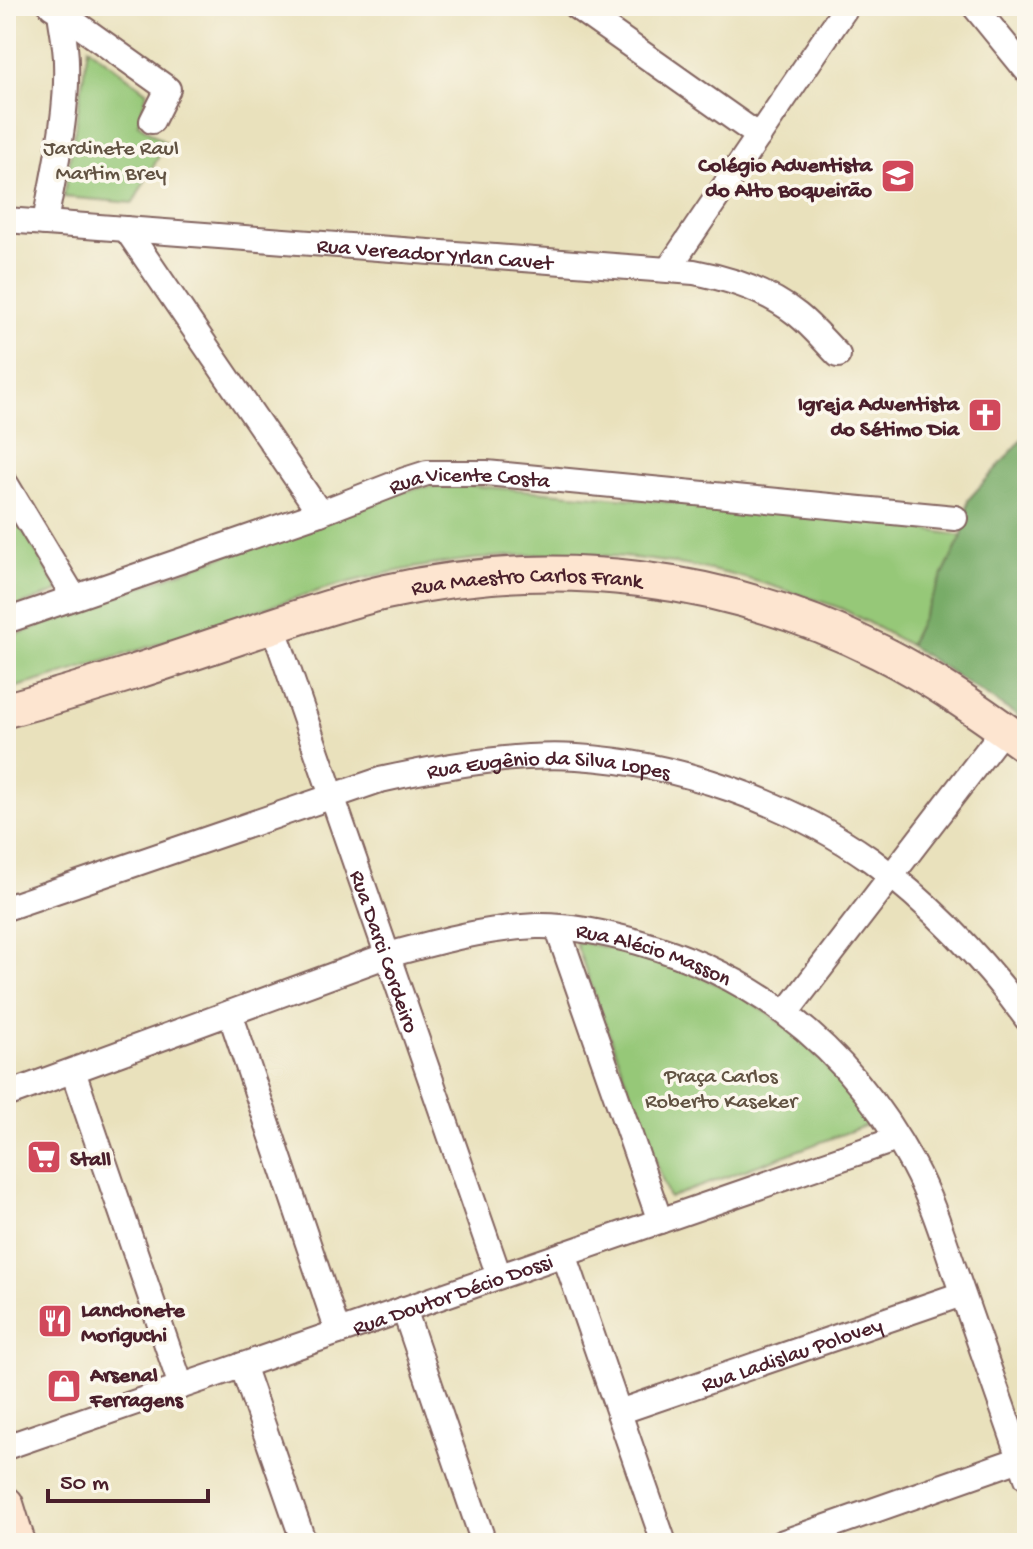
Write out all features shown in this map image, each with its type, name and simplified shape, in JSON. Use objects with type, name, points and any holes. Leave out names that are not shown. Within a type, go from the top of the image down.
[{"type":"main road","name":"Rua Maestro Carlos Frank","points":[[6,710],[87,688],[385,592],[465,578],[555,572],[602,574],[692,588],[800,618],[844,635],[918,673],[1015,738]]},
{"type":"main road","points":[[6,1504],[18,1543]]},
{"type":"street","points":[[575,6],[759,136]]},
{"type":"street","points":[[669,268],[847,6]]},
{"type":"street","points":[[974,6],[1027,71]]},
{"type":"street","points":[[55,9],[168,89],[152,121]]},
{"type":"street","points":[[45,223],[66,94],[66,59],[55,9]]},
{"type":"street","name":"Rua Vereador Yrlan Cavet","points":[[6,220],[669,268],[718,276],[776,300],[798,315],[838,355]]},
{"type":"street","points":[[126,229],[320,513]]},
{"type":"street","name":"Rua Vicente Costa","points":[[6,621],[427,473],[486,473],[955,518]]},
{"type":"street","points":[[6,484],[74,597]]},
{"type":"street","name":"Rua Darci Cordeiro","points":[[273,626],[499,1276]]},
{"type":"street","points":[[786,1013],[891,876],[1015,738]]},
{"type":"street","name":"Rua Eugênio da Silva Lopes","points":[[6,908],[380,780],[423,770],[522,758],[574,756],[620,761],[715,784],[767,804],[847,845],[891,876],[937,917],[977,957],[1027,1019]]},
{"type":"street","name":"Rua Alécio Masson","points":[[6,1095],[388,955],[448,939],[536,926],[557,927],[621,937],[686,958],[749,987],[786,1013],[839,1062],[880,1113],[925,1189],[1024,1469]]},
{"type":"street","points":[[557,927],[660,1221]]},
{"type":"street","points":[[230,1013],[338,1332]]},
{"type":"street","points":[[73,1071],[181,1386]]},
{"type":"street","name":"Rua Doutor Décio Dossi","points":[[6,1447],[897,1139]]},
{"type":"street","points":[[564,1254],[664,1543]]},
{"type":"street","name":"Rua Ladislau Polovey","points":[[619,1412],[962,1294]]},
{"type":"street","points":[[404,1309],[484,1543]]},
{"type":"street","points":[[242,1365],[304,1543]]},
{"type":"street","points":[[781,1543],[1024,1469]]},
{"type":"green space","name":"Jardinete Raul Martim Brey","points":[[88,47],[147,92],[138,124],[166,143],[133,203],[64,197]]},
{"type":"green space","points":[[1027,434],[1027,722],[909,645],[962,536],[968,500]]},
{"type":"green space","points":[[462,485],[861,518],[962,536],[909,645],[840,608],[742,577],[636,558],[530,555],[423,566],[349,582],[6,690],[6,639],[389,495],[424,487]]},
{"type":"green space","points":[[6,501],[59,591],[6,610]]},
{"type":"green space","name":"Praça Carlos Roberto Kaseker","points":[[575,941],[670,965],[730,990],[758,1007],[784,1025],[817,1056],[870,1124],[669,1198]]},
{"type":"place","name":"Colégio Adventista do Alto Boqueirão","points":[[898,176]]},
{"type":"place","name":"Igreja Adventista do Sétimo Dia","points":[[985,415]]},
{"type":"place","name":"Stall","points":[[44,1157]]},
{"type":"place","name":"Lanchonete Moriguchi","points":[[55,1321]]},
{"type":"place","name":"Arsenal Ferragens","points":[[64,1386]]}]
